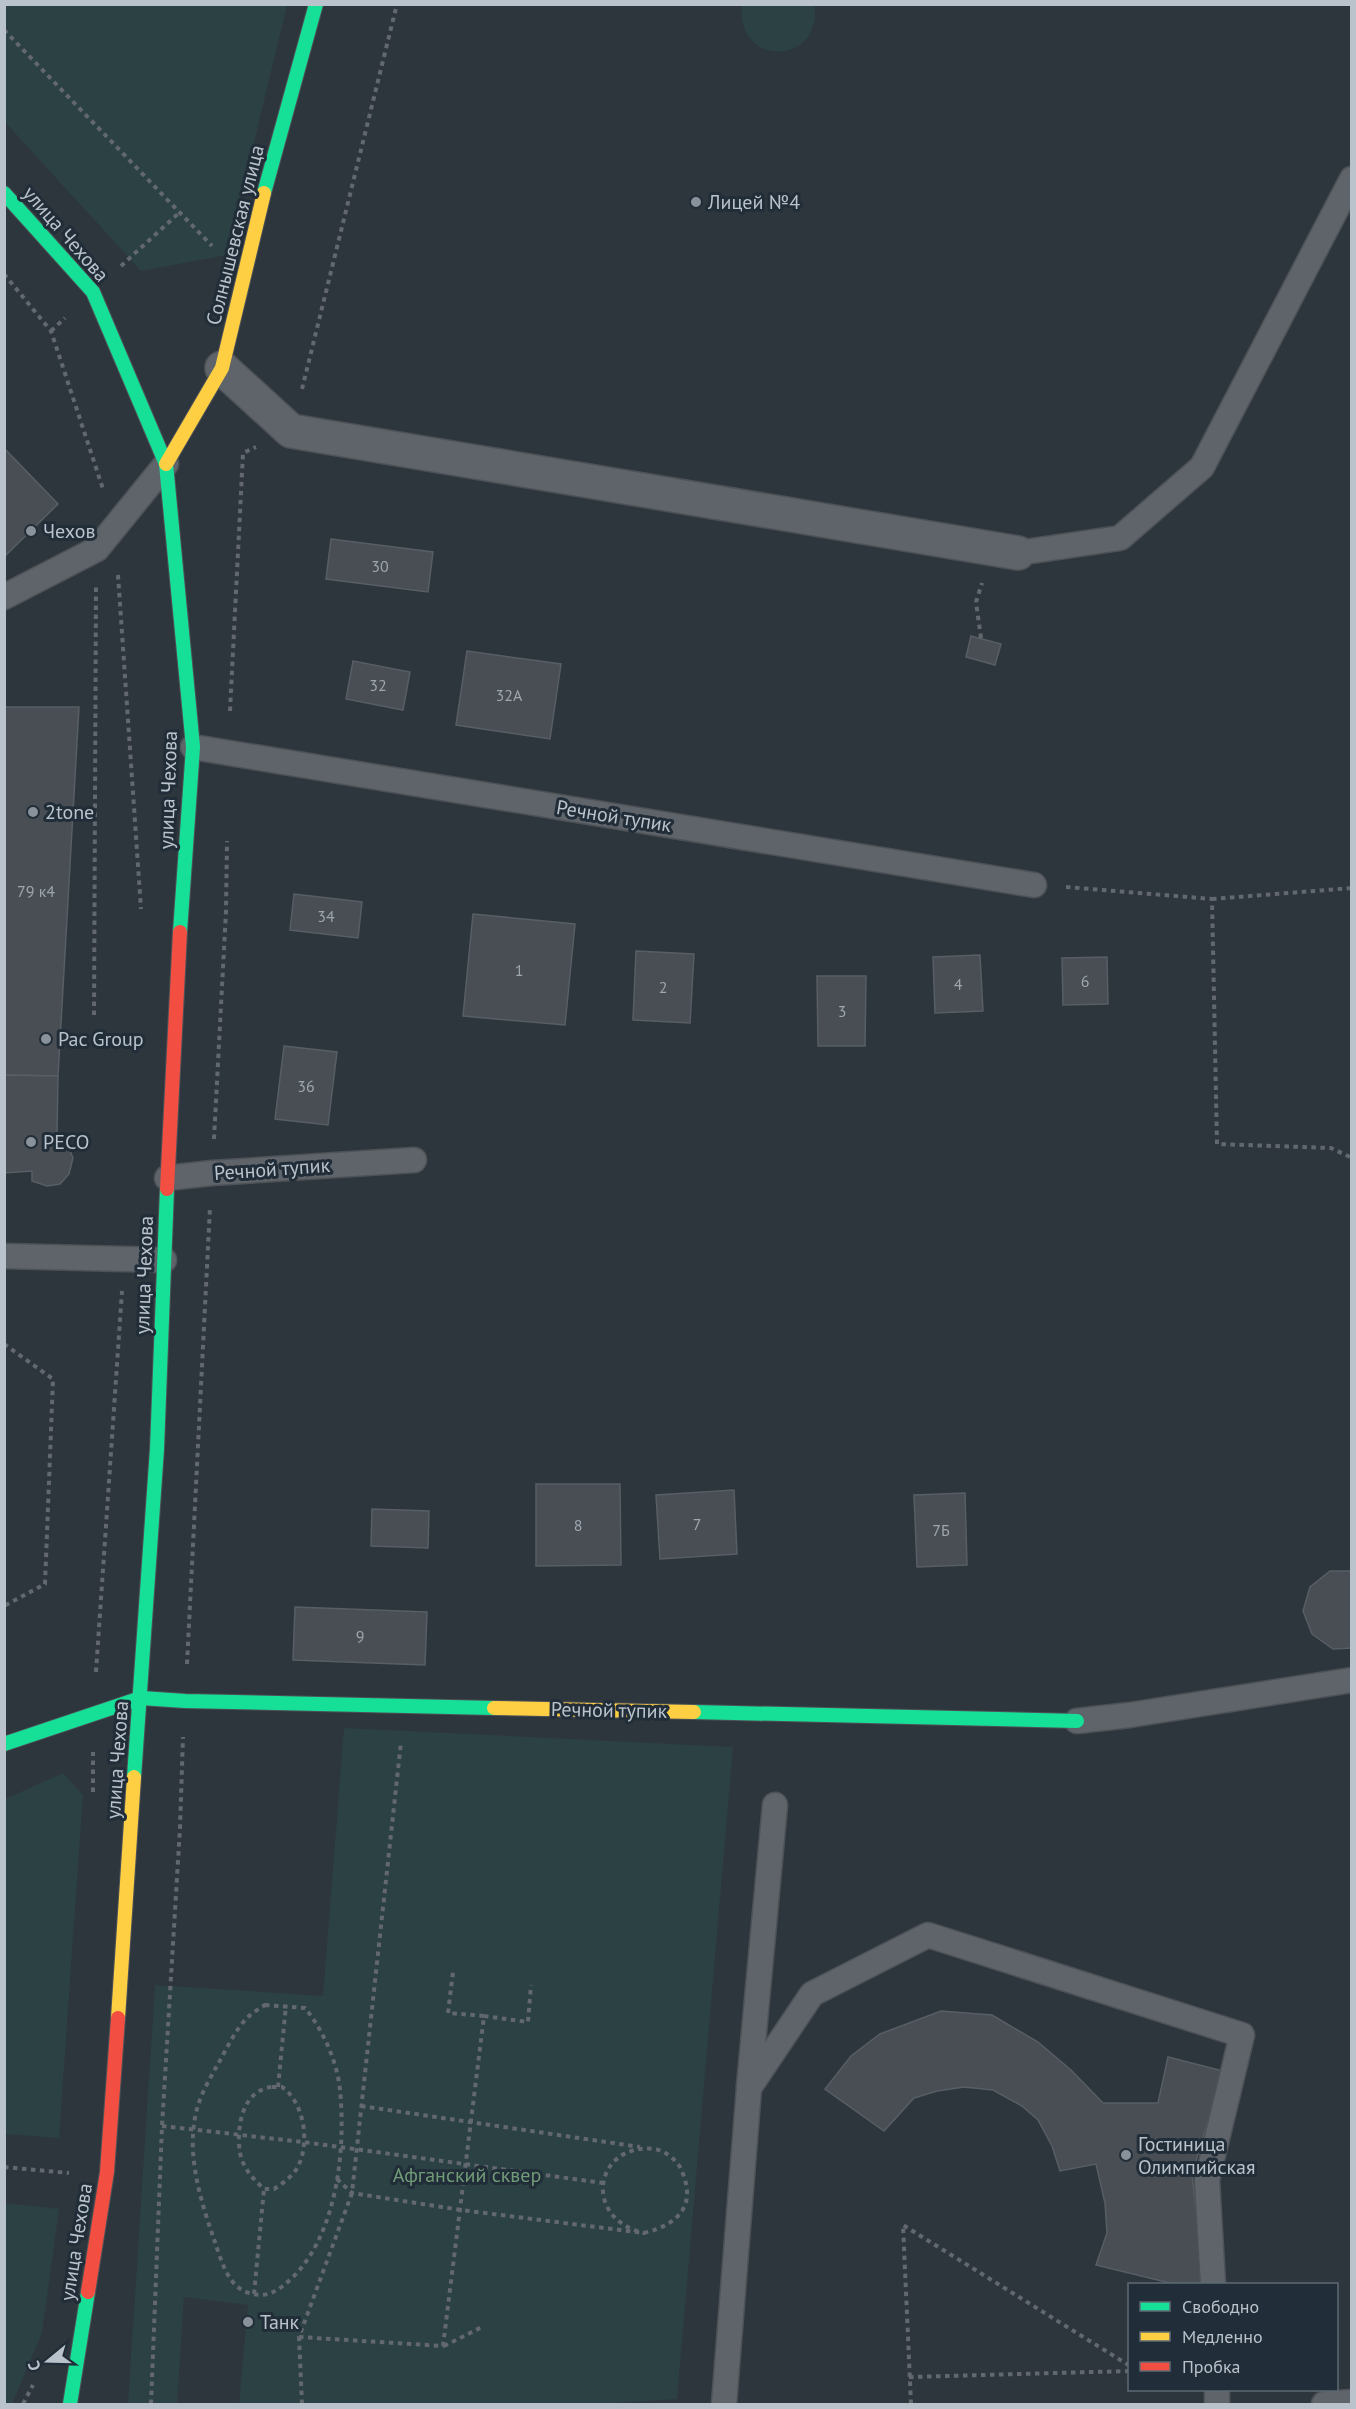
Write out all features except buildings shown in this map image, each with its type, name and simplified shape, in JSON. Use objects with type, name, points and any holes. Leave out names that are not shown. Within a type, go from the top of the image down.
[{"type":"main road","name":"Солнышевская улица","points":[[166,464],[222,369],[269,173],[316,4]]},
{"type":"main road","name":"улица Чехова","points":[[4,193],[93,292],[166,464],[193,747],[181,908],[167,1178],[157,1449],[107,2172],[70,2404]]},
{"type":"main road","name":"Речной тупик","points":[[4,1744],[93,1712],[141,1698],[1077,1721]]},
{"type":"street","points":[[222,369],[291,431],[1006,551]]},
{"type":"lane","points":[[1006,551],[1120,538],[1202,467],[1352,179]]},
{"type":"lane","points":[[4,597],[97,549],[166,464]]},
{"type":"lane","name":"Речной тупик","points":[[193,747],[1034,885]]},
{"type":"lane","name":"Речной тупик","points":[[167,1178],[414,1160]]},
{"type":"lane","points":[[4,1256],[164,1260]]},
{"type":"lane","points":[[1077,1721],[1130,1715],[1352,1680]]},
{"type":"lane","points":[[724,2404],[749,2088],[775,1805]]},
{"type":"lane","points":[[749,2088],[812,1994],[928,1935],[1242,2035],[1207,2180],[1213,2283]]},
{"type":"lane","points":[[1323,2404],[1352,2402]]},
{"type":"path","points":[[243,453],[291,431],[397,4]]},
{"type":"path","points":[[4,30],[244,279]]},
{"type":"path","points":[[4,274],[51,331],[115,526],[140,920]]},
{"type":"path","points":[[94,1015],[97,549]]},
{"type":"path","points":[[981,639],[976,602],[1006,551]]},
{"type":"path","points":[[1034,885],[1212,899],[1352,888]]},
{"type":"path","points":[[1212,899],[1217,1144],[1330,1148],[1352,1158]]},
{"type":"path","points":[[93,1802],[93,1712],[124,1258]]},
{"type":"path","points":[[4,1344],[53,1378],[45,1584],[4,1606]]},
{"type":"path","points":[[302,2404],[299,2337],[352,2193],[405,1706]]},
{"type":"path","points":[[453,1972],[448,2013],[528,2022],[531,1985]]},
{"type":"path","points":[[265,2005],[286,2005],[305,2008],[316,2021],[335,2064],[340,2090],[340,2147],[337,2179],[320,2241],[309,2259],[277,2292],[269,2295],[254,2294],[240,2289],[225,2271],[201,2200],[197,2180],[194,2130],[197,2108],[212,2074],[247,2019],[265,2005]]},
{"type":"path","points":[[278,2087],[286,2005]]},
{"type":"path","points":[[443,2346],[484,2016]]},
{"type":"path","points":[[278,2087],[289,2092],[295,2099],[302,2121],[303,2142],[296,2170],[274,2189],[264,2189],[250,2175],[240,2153],[242,2117],[253,2094],[262,2088],[278,2087]]},
{"type":"path","points":[[337,2179],[352,2193],[461,2210],[644,2233],[664,2228],[677,2218],[686,2200],[686,2181],[677,2161],[661,2150],[361,2106]]},
{"type":"path","points":[[162,2126],[303,2142],[603,2183]]},
{"type":"path","points":[[640,2148],[623,2153],[609,2166],[603,2183],[604,2201],[612,2217],[628,2229],[644,2233]]},
{"type":"path","points":[[4,2168],[72,2174]]},
{"type":"path","points":[[254,2294],[264,2189]]},
{"type":"path","points":[[911,2404],[903,2225],[1128,2365]]},
{"type":"path","points":[[299,2337],[443,2346],[482,2327]]},
{"type":"path","points":[[909,2377],[1128,2371]]},
{"type":"path","points":[[23,2404],[38,2376]]},
{"type":"green space","points":[[5,4],[287,5],[227,255],[141,271],[5,122]]},
{"type":"green space","points":[[742,5],[815,5],[813,26],[805,40],[793,49],[778,52],[764,48],[751,40],[743,25]]},
{"type":"green space","name":"Афганский сквер","points":[[344,1728],[733,1747],[677,2399],[596,2404],[239,2404],[248,2305],[184,2297],[177,2404],[128,2404],[155,1985],[323,1996]]},
{"type":"green space","points":[[63,1773],[83,1795],[59,2138],[5,2134],[5,1799]]},
{"type":"green space","points":[[5,2203],[59,2209],[42,2333],[12,2404],[4,2404]]},
{"type":"traffic: fast","points":[[264,193],[316,4]]},
{"type":"traffic: fast","points":[[4,193],[93,292],[166,464],[193,747],[180,932]]},
{"type":"traffic: fast","points":[[134,1777],[157,1449],[167,1189]]},
{"type":"traffic: fast","points":[[4,1744],[141,1698],[494,1708]]},
{"type":"traffic: fast","points":[[694,1712],[1077,1721]]},
{"type":"traffic: fast","points":[[70,2404],[88,2292]]},
{"type":"traffic: slow","points":[[166,464],[222,368],[264,193]]},
{"type":"traffic: slow","points":[[494,1708],[694,1712]]},
{"type":"traffic: slow","points":[[118,2018],[134,1777]]},
{"type":"traffic: jam","points":[[167,1189],[180,932]]},
{"type":"traffic: jam","points":[[88,2292],[107,2172],[118,2018]]},
{"type":"place","name":"Лицей №4","points":[[696,202]]},
{"type":"place","name":"Чехов","points":[[31,531]]},
{"type":"place","name":"2tone","points":[[33,812]]},
{"type":"place","name":"Pac Group","points":[[46,1039]]},
{"type":"place","name":"РЕСО","points":[[31,1142]]},
{"type":"place","name":"Гостиница Олимпийская","points":[[1126,2155]]},
{"type":"place","name":"Танк","points":[[248,2322]]}]
